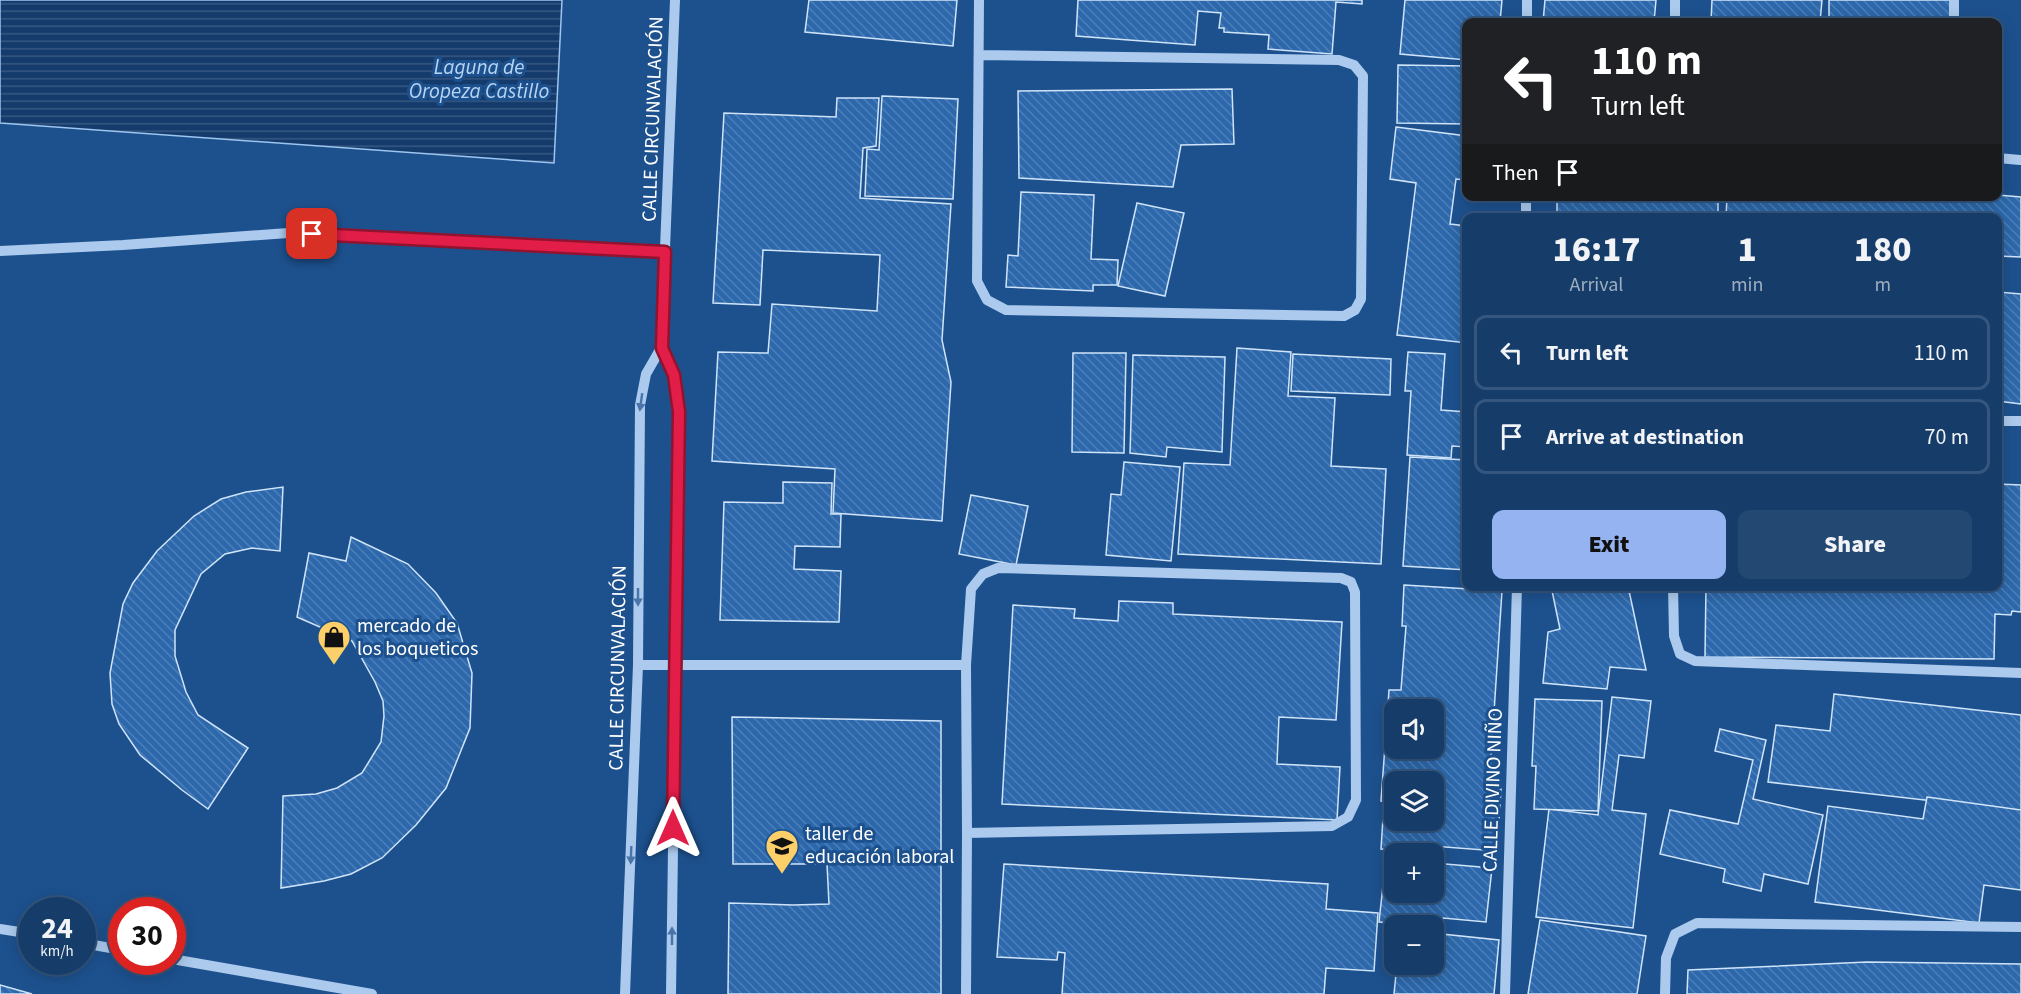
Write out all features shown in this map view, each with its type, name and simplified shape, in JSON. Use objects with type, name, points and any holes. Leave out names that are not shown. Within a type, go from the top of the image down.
[{"type":"street","name":"CALLE CIRCUNVALACIÓN","points":[[671,994],[679,412],[674,375],[662,348],[675,0]]},
{"type":"street","points":[[979,0],[977,281],[987,300],[1006,310],[1344,316],[1355,310],[1361,299],[1363,76],[1354,65],[1339,60],[979,55]]},
{"type":"street","points":[[1527,0],[1527,18]]},
{"type":"street","points":[[1675,0],[1675,18]]},
{"type":"street","points":[[1954,0],[1954,18]]},
{"type":"street","points":[[2002,158],[2020,160]]},
{"type":"street","points":[[0,251],[123,245],[288,232],[665,252]]},
{"type":"street","name":"CALLE CIRCUNVALACIÓN","points":[[625,994],[638,665],[640,405],[646,374],[662,348]]},
{"type":"street","points":[[2002,420],[2021,421]]},
{"type":"street","points":[[966,994],[966,665],[971,589],[983,574],[999,567],[1341,578],[1351,582],[1355,592],[1356,800],[1348,817],[1332,825],[967,833]]},
{"type":"street","name":"CALLE DIVINO NIÑO","points":[[1505,994],[1517,591]]},
{"type":"street","points":[[1673,591],[1674,636],[1680,654],[1695,661],[2021,673]]},
{"type":"street","points":[[638,665],[966,665]]},
{"type":"street","points":[[1665,994],[1666,958],[1675,934],[1697,924],[2021,927]]},
{"type":"street","points":[[0,929],[18,932]]},
{"type":"street","points":[[186,961],[372,994]]},
{"type":"water","name":"Laguna de Oropeza Castillo","points":[[0,0],[562,0],[554,163],[0,123]]},
{"type":"building","points":[[809,0],[957,0],[953,46],[805,32]]},
{"type":"building","points":[[1078,0],[1362,0],[1362,4],[1336,2],[1332,54],[1268,49],[1269,35],[1224,32],[1224,28],[1219,28],[1221,13],[1198,11],[1195,45],[1076,36]]},
{"type":"building","points":[[1405,0],[1502,0],[1500,18],[1462,18],[1462,60],[1400,54]]},
{"type":"building","points":[[1545,0],[1656,0],[1654,18],[1543,18]]},
{"type":"building","points":[[1712,0],[1822,0],[1820,18],[1711,18]]},
{"type":"building","points":[[1829,0],[1952,0],[1952,18],[1829,18]]},
{"type":"building","points":[[1398,65],[1462,66],[1462,124],[1397,123]]},
{"type":"building","points":[[1232,89],[1234,144],[1181,145],[1173,187],[1019,178],[1018,91]]},
{"type":"building","points":[[882,96],[958,99],[953,199],[865,196],[867,149],[879,150]]},
{"type":"building","points":[[837,98],[879,98],[876,146],[863,148],[860,198],[951,204],[942,340],[951,382],[942,521],[833,513],[835,469],[712,461],[718,352],[768,353],[772,304],[877,311],[880,255],[763,250],[760,305],[713,303],[724,113],[836,117]]},
{"type":"building","points":[[1396,127],[1462,135],[1462,180],[1456,179],[1450,224],[1462,225],[1462,342],[1397,335],[1416,183],[1390,179]]},
{"type":"building","points":[[1021,192],[1094,195],[1091,259],[1118,260],[1117,285],[1093,285],[1093,291],[1006,287],[1008,255],[1018,256]]},
{"type":"building","points":[[2002,195],[2021,197],[2021,257],[2002,256],[2002,213],[1726,213],[1727,201],[2002,201]]},
{"type":"building","points":[[1557,201],[1718,201],[1718,213],[1557,213]]},
{"type":"building","points":[[1137,203],[1184,213],[1165,296],[1118,286]]},
{"type":"building","points":[[2002,292],[2021,294],[2021,404],[2002,402]]},
{"type":"building","points":[[1237,348],[1291,352],[1288,396],[1335,398],[1331,466],[1386,469],[1381,564],[1178,554],[1184,463],[1230,465]]},
{"type":"building","points":[[1408,352],[1445,354],[1441,410],[1462,412],[1462,447],[1452,446],[1451,458],[1407,455],[1411,391],[1405,391]]},
{"type":"building","points":[[1073,353],[1126,353],[1124,453],[1072,452]]},
{"type":"building","points":[[1293,354],[1391,359],[1390,395],[1291,391]]},
{"type":"building","points":[[1133,355],[1225,357],[1222,452],[1167,447],[1166,457],[1130,453]]},
{"type":"building","points":[[1410,457],[1462,460],[1462,570],[1403,566]]},
{"type":"building","points":[[1124,462],[1180,467],[1171,561],[1106,555],[1111,494],[1121,495]]},
{"type":"building","points":[[783,482],[832,483],[831,514],[841,514],[840,547],[795,546],[794,569],[841,571],[839,622],[720,620],[724,502],[783,503]]},
{"type":"building","points":[[2002,484],[2021,485],[2021,612],[2012,611],[2011,615],[1995,614],[1994,659],[1705,657],[1706,591],[2002,591]]},
{"type":"building","points":[[283,487],[280,551],[252,548],[225,554],[201,574],[175,630],[175,656],[186,692],[198,715],[248,748],[208,809],[140,755],[119,724],[112,704],[110,673],[123,604],[133,583],[157,551],[194,516],[221,499],[246,492]]},
{"type":"building","points":[[971,495],[1028,506],[1016,565],[959,554]]},
{"type":"building","points":[[351,537],[408,564],[436,593],[457,623],[472,673],[470,728],[446,788],[416,825],[382,858],[351,874],[281,888],[283,796],[316,794],[337,788],[362,773],[381,742],[383,701],[352,641],[297,617],[309,553],[346,561]]},
{"type":"building","points":[[1404,585],[1462,589],[1462,591],[1502,591],[1489,788],[1501,789],[1497,851],[1444,847],[1444,843],[1384,843],[1384,849],[1381,849],[1384,759],[1444,759],[1444,699],[1388,699],[1389,690],[1401,690],[1406,626],[1402,626]]},
{"type":"building","points":[[1552,591],[1629,591],[1646,670],[1610,667],[1607,689],[1543,683],[1548,632],[1560,629]]},
{"type":"building","points":[[1119,601],[1173,603],[1173,614],[1342,622],[1336,720],[1279,717],[1277,764],[1340,767],[1337,820],[1002,804],[1013,605],[1075,609],[1074,618],[1118,621]]},
{"type":"building","points":[[1834,694],[2021,715],[2021,811],[1768,782],[1776,725],[1830,731]]},
{"type":"building","points":[[1612,697],[1651,701],[1644,758],[1619,755],[1612,810],[1646,814],[1633,928],[1536,917],[1549,809],[1598,815]]},
{"type":"building","points":[[1535,699],[1602,701],[1598,811],[1534,809],[1536,766],[1532,766]]},
{"type":"building","points":[[732,717],[941,721],[941,994],[728,994],[729,903],[829,904],[827,864],[733,864]]},
{"type":"building","points":[[1720,729],[1766,740],[1753,799],[1823,815],[1808,884],[1764,874],[1761,891],[1723,882],[1725,869],[1660,854],[1670,810],[1738,824],[1753,760],[1715,751]]},
{"type":"building","points":[[1927,797],[2021,810],[2021,890],[1984,885],[1979,923],[1815,902],[1828,806],[1923,819]]},
{"type":"building","points":[[1004,864],[1328,884],[1326,909],[1378,913],[1374,971],[1326,968],[1324,994],[1062,994],[1065,953],[1058,952],[1057,960],[997,957]]},
{"type":"building","points":[[1444,864],[1492,868],[1486,922],[1444,918],[1444,915],[1384,915],[1384,922],[1379,922],[1384,876],[1384,903],[1444,903]]},
{"type":"building","points":[[1540,920],[1646,936],[1637,994],[1528,994]]},
{"type":"building","points":[[1444,934],[1499,940],[1494,994],[1394,994],[1396,975],[1444,975]]},
{"type":"building","points":[[1867,962],[2021,964],[2021,994],[1687,994],[1688,970]]},
{"type":"building","points":[[0,985],[32,994],[0,994]]},
{"type":"place","name":"mercado de los boqueticos","points":[[334,666]]},
{"type":"place","name":"taller de educación laboral","points":[[782,875]]},
{"type":"route","points":[[312,234],[665,252],[662,348],[674,375],[679,412],[673,828]]}]
